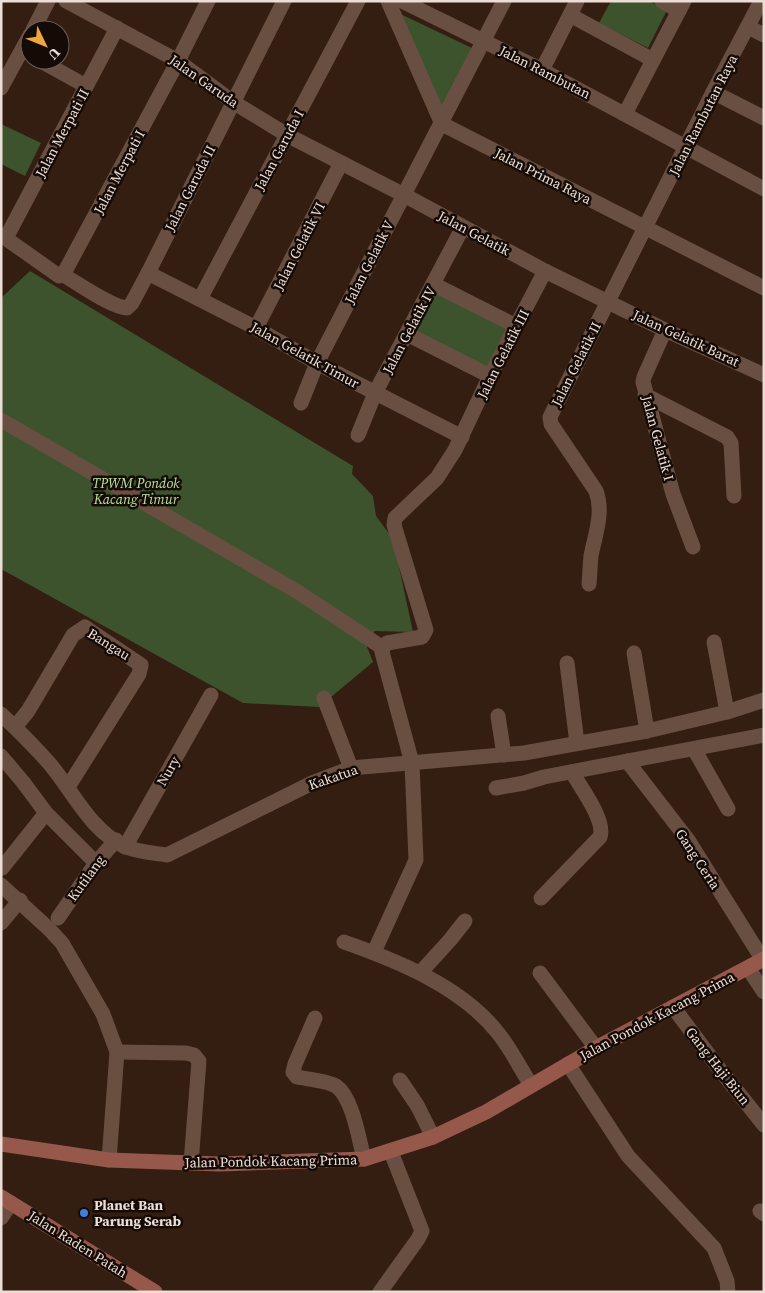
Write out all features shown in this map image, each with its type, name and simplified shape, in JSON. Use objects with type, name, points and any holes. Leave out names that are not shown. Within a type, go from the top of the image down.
[{"type":"street","points":[[38,20],[48,1]]},
{"type":"street","name":"Jalan Garuda","points":[[66,1],[178,61],[233,102],[287,135],[341,163]]},
{"type":"street","name":"Jalan Merpati I","points":[[63,275],[178,61],[208,1]]},
{"type":"street","name":"Jalan Garuda II","points":[[63,275],[122,308],[127,308],[132,303],[284,1]]},
{"type":"street","name":"Jalan Garuda I","points":[[200,299],[358,1]]},
{"type":"street","points":[[388,1],[442,124]]},
{"type":"street","name":"Jalan Rambutan","points":[[402,1],[542,70],[764,189]]},
{"type":"street","name":"Jalan Gelatik V","points":[[301,403],[317,363],[504,1]]},
{"type":"street","points":[[625,114],[682,6],[662,1]]},
{"type":"street","name":"Jalan Rambutan Raya","points":[[645,228],[761,1]]},
{"type":"street","points":[[542,70],[573,8],[653,60]]},
{"type":"street","points":[[748,27],[764,35]]},
{"type":"street","name":"Jalan Merpati II","points":[[4,236],[117,28]]},
{"type":"street","points":[[1,88],[20,61]]},
{"type":"street","points":[[57,70],[86,86]]},
{"type":"street","points":[[713,92],[764,118]]},
{"type":"street","name":"Jalan Prima Raya","points":[[442,124],[764,288]]},
{"type":"street","name":"Jalan Gelatik","points":[[341,163],[545,271],[609,301]]},
{"type":"street","name":"Jalan Gelatik VI","points":[[256,328],[341,163]]},
{"type":"street","name":"Jalan Gelatik IV","points":[[358,435],[375,393],[463,227]]},
{"type":"street","name":"Jalan Gelatik II","points":[[589,584],[600,501],[596,491],[551,424],[550,417],[645,228]]},
{"type":"street","points":[[4,236],[59,276],[63,275]]},
{"type":"street","name":"Jalan Gelatik III","points":[[383,648],[387,643],[422,637],[426,630],[394,525],[395,518],[436,478],[462,437],[490,376],[545,271]]},
{"type":"street","name":"Jalan Gelatik Timur","points":[[148,272],[256,328],[317,363],[462,437]]},
{"type":"street","points":[[433,284],[516,326]]},
{"type":"street","name":"Jalan Gelatik Barat","points":[[609,301],[665,330],[764,375]]},
{"type":"street","name":"Jalan Gelatik I","points":[[665,330],[644,377],[645,395],[673,494],[693,547]]},
{"type":"street","points":[[407,334],[490,376]]},
{"type":"street","points":[[645,395],[727,437],[731,443],[734,496]]},
{"type":"street","points":[[1,420],[298,592],[383,648],[382,652],[412,763],[416,860],[374,952]]},
{"type":"street","name":"Bangau","points":[[15,727],[28,711],[73,635],[80,629],[85,627],[142,665],[139,674],[68,787]]},
{"type":"street","points":[[714,642],[727,712]]},
{"type":"street","points":[[634,654],[647,731]]},
{"type":"street","points":[[566,663],[576,743]]},
{"type":"street","name":"Nury","points":[[110,850],[212,695]]},
{"type":"street","points":[[324,698],[351,768]]},
{"type":"street","name":"Kakatua","points":[[2,715],[49,763],[93,821],[110,850],[167,855],[312,783],[351,768],[504,755],[647,731],[727,712],[764,700]]},
{"type":"street","points":[[498,716],[504,755]]},
{"type":"street","points":[[496,788],[764,735]]},
{"type":"street","points":[[694,749],[728,809]]},
{"type":"street","points":[[1,756],[46,813],[110,850]]},
{"type":"street","name":"Gang Ceria","points":[[627,762],[688,840],[763,960]]},
{"type":"street","points":[[541,898],[600,837],[601,833],[598,818],[572,772]]},
{"type":"street","points":[[2,868],[46,813]]},
{"type":"street","name":"Kutilang","points":[[58,918],[110,850]]},
{"type":"street","points":[[1,885],[20,900],[62,943],[103,1014],[117,1052],[109,1160]]},
{"type":"street","points":[[1,923],[20,900]]},
{"type":"street","points":[[420,973],[465,921]]},
{"type":"street","points":[[344,942],[374,952],[431,978],[477,1011],[498,1033],[531,1085]]},
{"type":"street","name":"Jalan Pondok Kacang Prima","points":[[1,1144],[109,1160],[220,1164],[364,1159],[434,1137],[486,1112],[596,1048],[763,960]]},
{"type":"street","points":[[748,968],[764,992]]},
{"type":"street","points":[[540,973],[596,1048]]},
{"type":"street","name":"Gang Haji Biun","points":[[673,1007],[764,1125]]},
{"type":"street","points":[[315,1018],[295,1064],[294,1072],[297,1077],[335,1085],[343,1093],[354,1118],[364,1159]]},
{"type":"street","points":[[117,1052],[186,1053],[194,1055],[199,1061],[191,1163]]},
{"type":"street","points":[[568,1064],[628,1156],[714,1248],[727,1281],[728,1292]]},
{"type":"street","points":[[400,1080],[417,1105],[434,1137]]},
{"type":"street","points":[[380,1292],[422,1231],[391,1152]]},
{"type":"street","points":[[1,1218],[6,1200]]},
{"type":"street","name":"Jalan Raden Patah","points":[[6,1200],[155,1292]]},
{"type":"green space","points":[[611,1],[649,1],[667,10],[648,48],[599,23]]},
{"type":"green space","points":[[392,10],[474,49],[441,115]]},
{"type":"green space","points":[[1,124],[41,143],[25,176],[1,164]]},
{"type":"green space","name":"TPWM Pondok Kacang Timur","points":[[30,271],[353,466],[352,474],[373,496],[376,516],[393,539],[413,632],[375,631],[365,642],[373,662],[319,707],[243,703],[1,569],[1,298]]},
{"type":"green space","points":[[434,291],[508,330],[487,368],[413,331]]},
{"type":"place","name":"Planet Ban Parung Serab","points":[[84,1213]]}]
